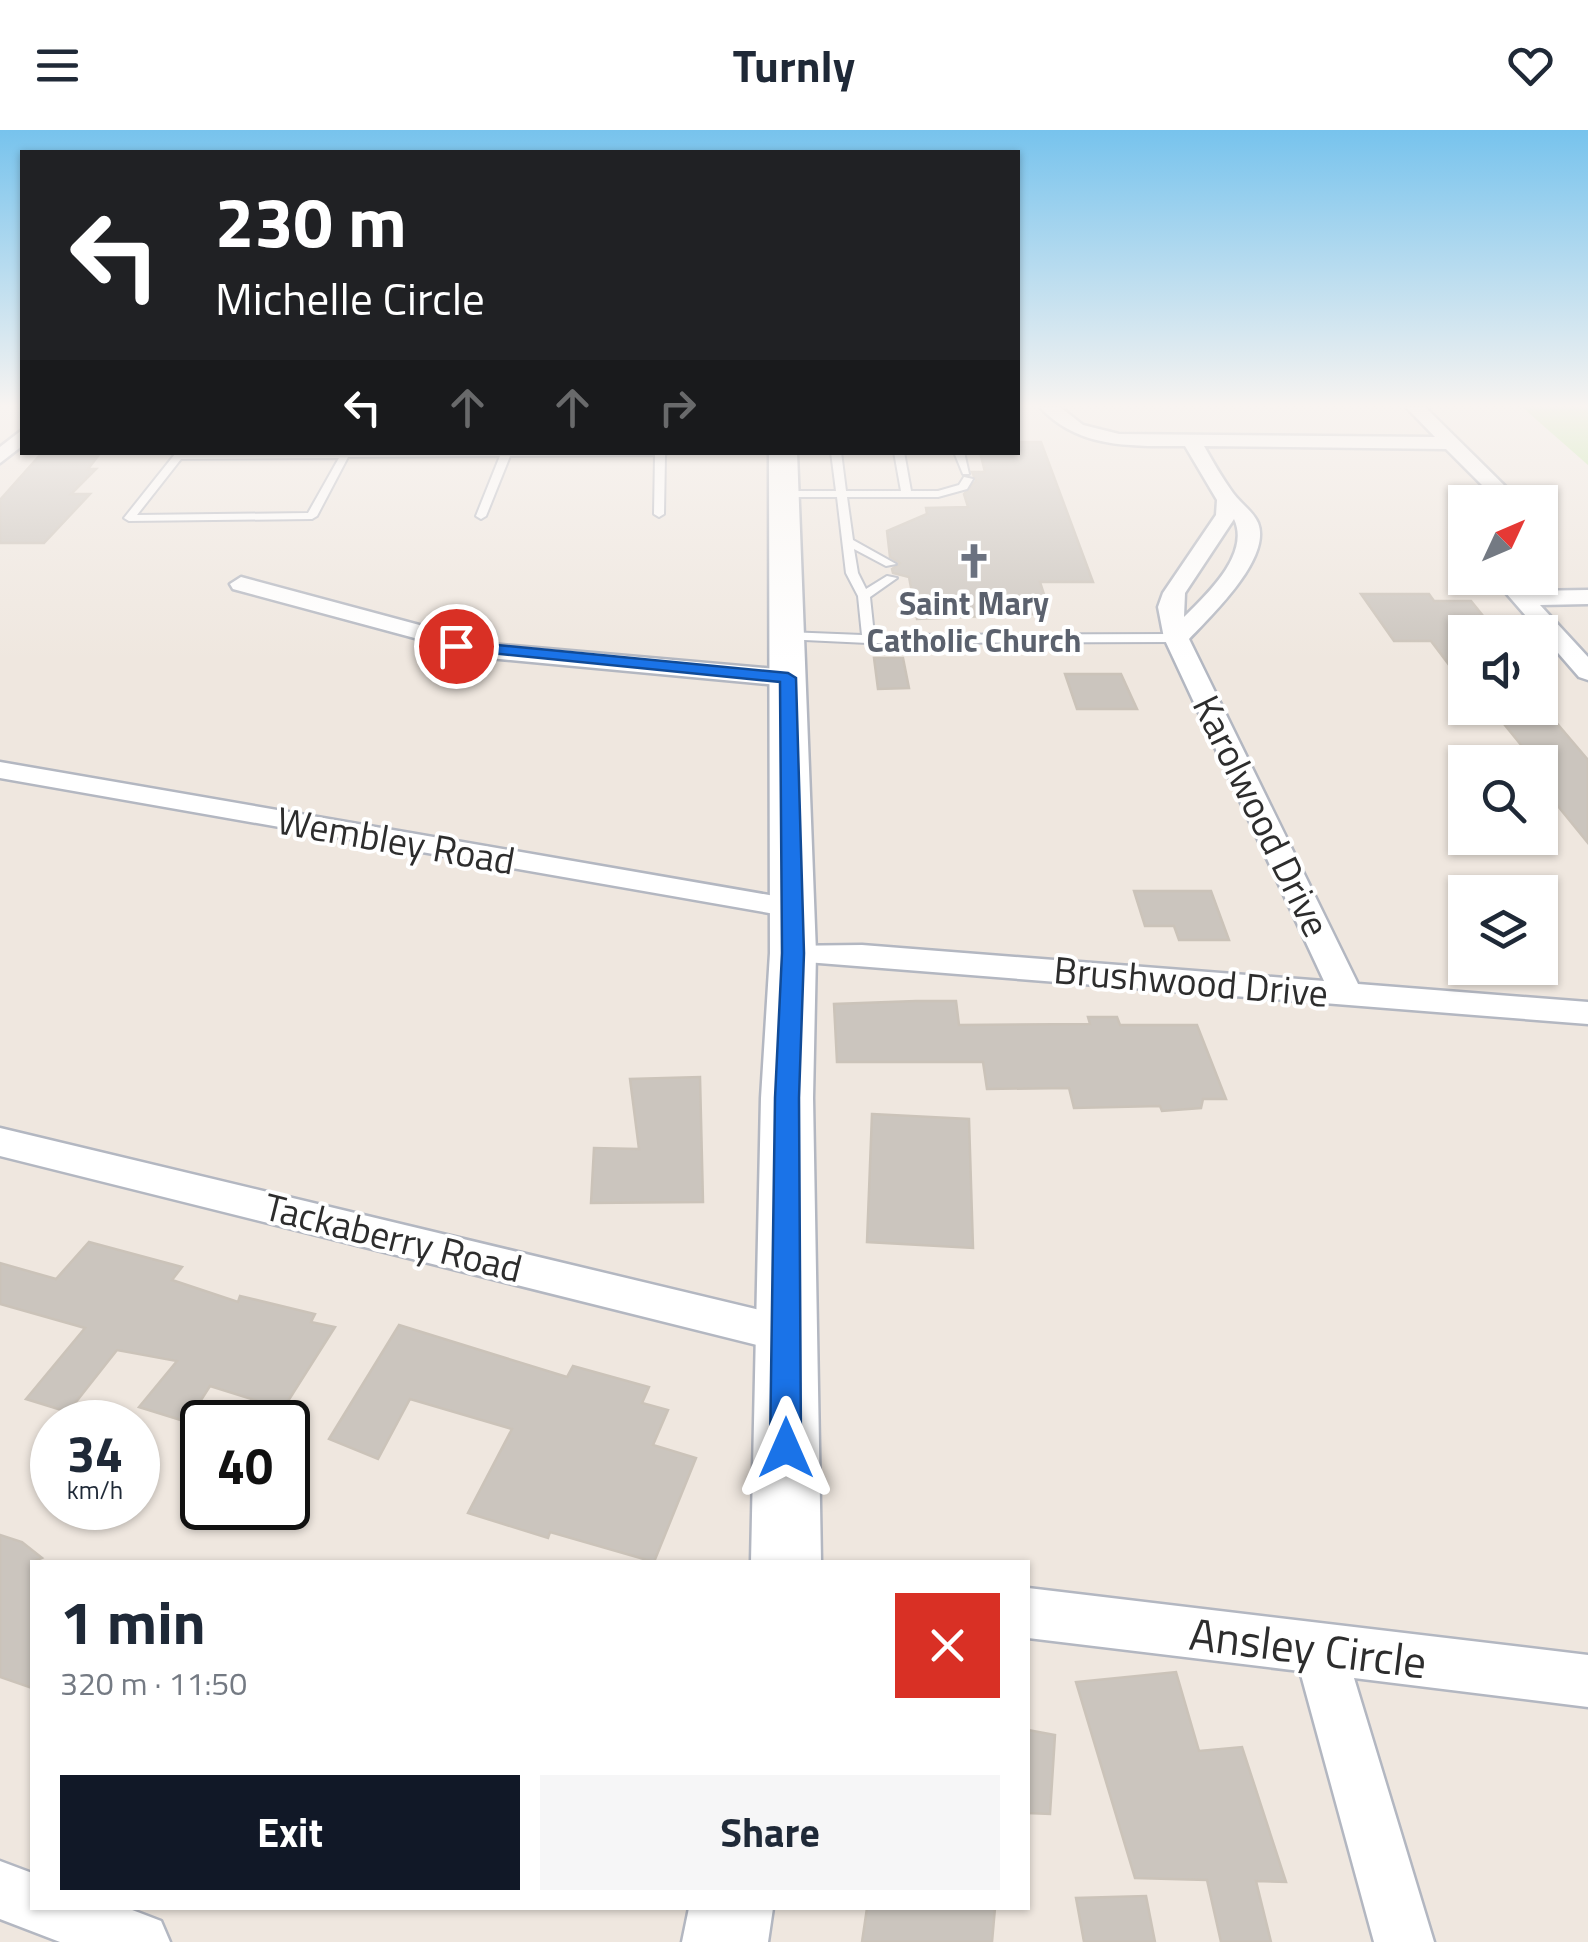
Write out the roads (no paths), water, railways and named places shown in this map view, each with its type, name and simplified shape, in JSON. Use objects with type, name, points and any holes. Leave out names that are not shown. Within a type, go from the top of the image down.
[{"type":"street","points":[[784,492],[792,931],[787,1098],[786,1560]]},
{"type":"street","points":[[1176,638],[1228,582],[1248,544],[1246,520],[1221,492]]},
{"type":"street","name":"Karolwood Drive","points":[[1226,500],[1224,521],[1174,592],[1170,606],[1176,638],[1347,995]]},
{"type":"street","points":[[242,584],[488,651],[788,657]]},
{"type":"street","points":[[1519,595],[1588,672]]},
{"type":"street","points":[[1522,598],[1588,597]]},
{"type":"street","name":"Wembley Road","points":[[0,770],[792,931]]},
{"type":"street","name":"Brushwood Drive","points":[[792,931],[862,955],[1588,1013]]},
{"type":"street","name":"Tackaberry Road","points":[[0,1142],[785,1334]]},
{"type":"street","name":"Ansley Circle","points":[[1030,1613],[1588,1681]]},
{"type":"street","points":[[1320,1651],[1404,1942]]},
{"type":"street","points":[[0,1890],[30,1901]]},
{"type":"street","points":[[53,1910],[140,1942]]},
{"type":"street","points":[[725,1942],[731,1910]]},
{"type":"lane","points":[[150,492],[129,518],[312,516],[325,492]]},
{"type":"lane","points":[[481,516],[491,492]]},
{"type":"lane","points":[[659,514],[660,492]]},
{"type":"lane","points":[[833,492],[949,492]]},
{"type":"lane","points":[[840,494],[852,572],[864,596],[868,638]]},
{"type":"lane","points":[[848,541],[891,571],[864,596]]},
{"type":"lane","points":[[788,657],[868,638],[1176,638]]},
{"type":"place","name":"Saint Mary Catholic Church","points":[[974,561]]}]
